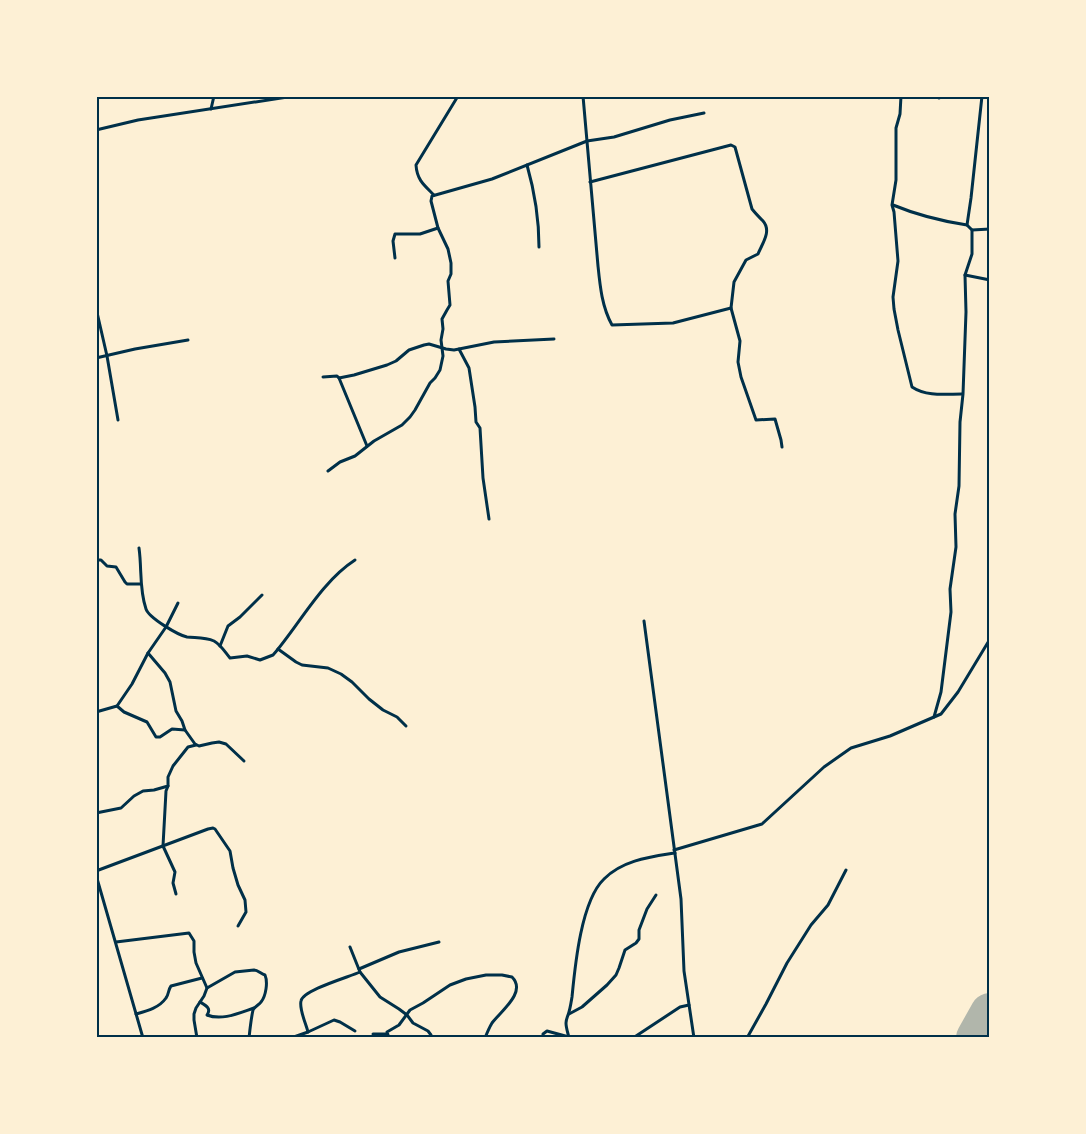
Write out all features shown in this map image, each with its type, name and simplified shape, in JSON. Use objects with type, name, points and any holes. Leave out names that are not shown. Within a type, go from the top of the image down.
[{"type":"street","points":[[212,109],[214,96]]},
{"type":"street","points":[[96,130],[138,120],[294,96]]},
{"type":"street","points":[[434,195],[420,182],[416,173],[416,165],[458,96]]},
{"type":"street","points":[[583,96],[601,292],[606,312],[612,325],[672,323],[731,308]]},
{"type":"street","points":[[901,96],[900,114],[896,128],[896,180],[892,205],[898,261],[893,297],[898,330],[911,384],[915,389],[929,394],[962,394]]},
{"type":"street","points":[[967,225],[982,96]]},
{"type":"street","points":[[328,471],[340,462],[355,456],[374,441],[402,425],[415,410],[430,382],[438,374],[442,366],[442,319],[450,305],[448,281],[451,274],[451,263],[448,249],[438,228],[431,197],[492,179],[587,141],[614,137],[670,120],[704,113]]},
{"type":"street","points":[[590,182],[734,145],[752,209],[758,218],[764,222],[767,230],[766,238],[758,254],[746,260],[734,282],[731,308],[740,341],[738,362],[741,377],[756,420],[775,419],[782,446]]},
{"type":"street","points":[[527,165],[536,202],[539,247]]},
{"type":"street","points":[[892,205],[914,214],[967,225],[972,230],[972,254],[965,275],[966,312],[960,422],[959,486],[955,514],[956,547],[950,589],[951,612],[941,692],[934,717]]},
{"type":"street","points":[[395,258],[393,241],[395,234],[420,234],[438,228]]},
{"type":"street","points":[[972,230],[990,229]]},
{"type":"street","points":[[965,275],[990,280]]},
{"type":"street","points":[[96,308],[107,356],[118,420]]},
{"type":"street","points":[[323,377],[337,376],[339,378],[388,365],[409,350],[424,345],[434,345],[449,350],[494,342],[554,338]]},
{"type":"street","points":[[96,358],[188,340]]},
{"type":"street","points":[[459,349],[469,368],[476,422],[480,428],[483,478],[489,520]]},
{"type":"street","points":[[339,378],[367,446]]},
{"type":"street","points":[[139,548],[141,560],[140,584],[148,614],[186,637],[213,641],[230,658],[247,656],[260,660],[272,655],[278,649],[324,588],[341,570],[355,560]]},
{"type":"street","points":[[96,560],[101,560],[107,566],[116,567],[127,584],[140,584]]},
{"type":"street","points":[[220,646],[228,626],[262,595]]},
{"type":"street","points":[[96,712],[116,706],[132,684],[178,603]]},
{"type":"street","points":[[644,621],[681,899],[684,971],[694,1038]]},
{"type":"street","points":[[543,1038],[543,1034],[548,1032],[569,1037],[566,1022],[572,998],[573,976],[586,911],[596,888],[603,880],[610,874],[635,861],[674,852],[762,824],[824,767],[851,748],[890,736],[941,714],[951,702],[990,639]]},
{"type":"street","points":[[278,649],[302,665],[328,668],[341,674],[369,699],[383,710],[397,717],[406,726]]},
{"type":"street","points":[[148,653],[170,682],[176,712],[185,730],[197,745]]},
{"type":"street","points":[[116,706],[124,712],[147,722],[156,737],[160,737],[172,729],[185,730]]},
{"type":"street","points":[[176,894],[175,872],[163,846],[166,791],[168,778],[173,766],[188,747],[219,742],[226,744],[244,761]]},
{"type":"street","points":[[96,813],[121,808],[134,796],[168,786]]},
{"type":"street","points":[[96,871],[212,828],[217,831],[230,851],[232,868],[245,900],[246,912],[238,926]]},
{"type":"street","points":[[747,1038],[787,963],[812,925],[828,905],[846,870]]},
{"type":"street","points":[[96,875],[143,1038]]},
{"type":"street","points":[[569,1014],[582,1007],[616,976],[625,950],[639,939],[638,930],[647,909],[656,895]]},
{"type":"street","points":[[116,942],[189,933],[194,941],[194,957],[207,988]]},
{"type":"street","points":[[308,1032],[300,1004],[301,998],[305,995],[399,952],[439,942]]},
{"type":"street","points":[[350,947],[360,971],[380,997],[407,1015],[413,1023],[428,1031],[431,1038]]},
{"type":"street","points":[[197,1038],[194,1014],[196,1008],[200,1002],[204,996],[207,988],[234,972],[256,970],[265,975],[267,979],[265,994],[261,1003],[254,1008],[226,1016],[213,1017],[207,1015],[209,1012],[208,1007],[200,1002]]},
{"type":"street","points":[[374,1034],[388,1036],[387,1032],[399,1025],[410,1010],[460,980],[486,975],[512,977],[516,983],[516,989],[512,1001],[493,1022],[485,1038]]},
{"type":"street","points":[[136,1014],[162,1003],[168,996],[168,989],[171,986],[202,978]]},
{"type":"street","points":[[633,1038],[680,1007],[689,1005]]},
{"type":"street","points":[[249,1038],[254,1008]]},
{"type":"street","points":[[291,1038],[334,1020],[355,1031]]},
{"type":"runway","points":[[976,1038],[990,1013]]}]
